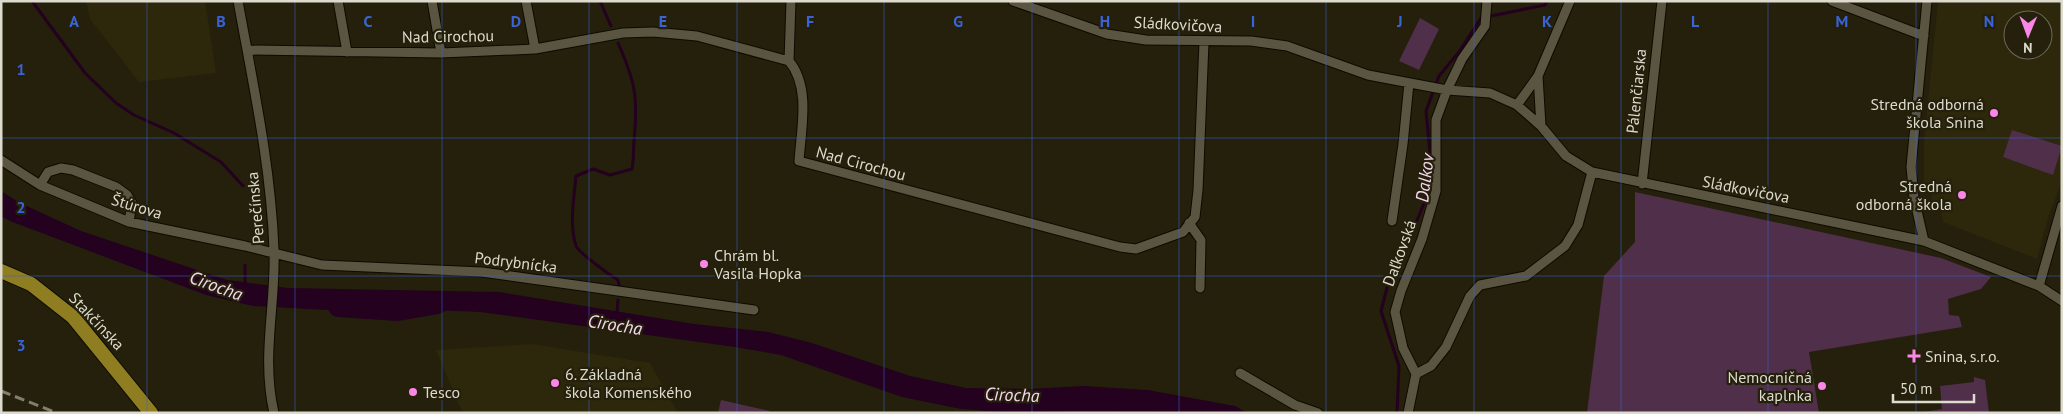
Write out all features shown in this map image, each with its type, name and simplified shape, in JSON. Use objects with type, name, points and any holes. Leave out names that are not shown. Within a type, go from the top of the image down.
[{"type":"main road","name":"Stakčínska","points":[[1,271],[31,284],[73,317],[152,413]]},
{"type":"street","name":"Perečínska","points":[[238,1],[268,170],[274,252],[268,386],[274,413]]},
{"type":"street","points":[[338,1],[347,52]]},
{"type":"street","points":[[432,1],[442,53]]},
{"type":"street","points":[[526,1],[535,48]]},
{"type":"street","points":[[789,61],[791,1]]},
{"type":"street","name":"Sládkovičova","points":[[1013,1],[1107,34],[1146,40],[1251,41],[1287,46],[1368,75],[1430,87],[1490,93],[1517,105],[1542,126],[1566,156],[1592,172],[1642,184],[1924,241],[2039,286],[2062,301]]},
{"type":"street","points":[[1517,105],[1538,76],[1570,1]]},
{"type":"street","name":"Pálenčiarska","points":[[1642,184],[1662,1]]},
{"type":"street","points":[[1832,1],[1924,36]]},
{"type":"street","points":[[1924,241],[1914,198],[1911,167],[1927,1]]},
{"type":"street","name":"Daľkovská","points":[[1416,374],[1403,348],[1395,312],[1401,291],[1422,239],[1436,191],[1436,120],[1444,89],[1485,24],[1486,6]]},
{"type":"street","name":"Nad Cirochou","points":[[247,50],[442,53],[535,48],[623,33],[654,32],[697,36],[789,61],[797,71],[803,100],[799,162],[1120,247],[1136,249],[1183,232],[1189,224]]},
{"type":"street","points":[[1200,288],[1201,240],[1189,224],[1195,216],[1198,190],[1204,42]]},
{"type":"street","points":[[1538,76],[1542,126]]},
{"type":"street","points":[[1392,221],[1403,144],[1409,83]]},
{"type":"street","name":"Štúrova","points":[[1,160],[40,185],[129,222],[274,252]]},
{"type":"street","points":[[40,185],[48,172],[60,168],[74,170],[116,186],[127,195],[132,203],[129,222]]},
{"type":"street","points":[[1408,413],[1416,374],[1431,366],[1446,347],[1470,296],[1480,285],[1526,276],[1565,246],[1578,225],[1592,172]]},
{"type":"street","points":[[2039,286],[2062,206]]},
{"type":"street","name":"Podrybnícka","points":[[274,252],[331,266],[482,272],[754,310]]},
{"type":"street","points":[[1240,373],[1295,405],[1318,413]]},
{"type":"shaded area","points":[[86,1],[205,1],[216,73],[139,82],[90,19]]},
{"type":"shaded area","name":"Stredná odborná škola Snina","points":[[1938,1],[2062,1],[2062,181],[2048,218],[2037,259],[1943,222],[1941,211],[1931,203],[1932,189],[1924,183],[1924,142]]},
{"type":"shaded area","points":[[1420,18],[1439,29],[1419,70],[1399,61]]},
{"type":"shaded area","points":[[2012,130],[2062,146],[2053,175],[2003,157]]},
{"type":"shaded area","points":[[1635,192],[1941,258],[1991,277],[1981,289],[1948,299],[1949,315],[1959,316],[1962,327],[1809,352],[1819,413],[1587,413],[1604,276],[1635,242]]},
{"type":"shaded area","name":"6. Základná škola Komenského","points":[[532,344],[650,363],[678,413],[464,413],[436,350]]},
{"type":"shaded area","points":[[1974,377],[1985,380],[1989,413],[1918,413],[1942,409],[1940,386],[1974,382]]},
{"type":"shaded area","points":[[721,400],[770,411],[769,413],[718,413]]},
{"type":"water","points":[[1,191],[20,203],[81,231],[227,280],[288,288],[499,292],[694,324],[768,332],[812,343],[910,376],[966,388],[1029,389],[1083,386],[1148,390],[1235,406],[1247,413],[1077,411],[1014,413],[961,409],[902,397],[781,355],[735,347],[480,312],[389,308],[327,310],[253,306],[206,295],[10,221],[1,216]]},
{"type":"waterway","points":[[32,1],[85,73],[116,103],[134,115],[174,133],[221,162],[243,186]]},
{"type":"waterway","points":[[600,1],[611,26]]},
{"type":"waterway","name":"Dalkov","points":[[1397,413],[1399,366],[1381,311],[1388,284],[1398,267],[1425,201],[1430,153],[1426,111],[1439,76],[1459,52],[1481,18],[1545,5],[1547,1]]},
{"type":"waterway","points":[[618,43],[629,69],[634,91],[636,114],[632,169],[610,175],[593,169],[576,176],[572,220],[574,238],[578,249],[588,259],[618,280],[620,289]]},
{"type":"waterway","points":[[245,265],[245,284]]},
{"type":"waterway","points":[[617,312],[618,300]]},
{"type":"waterway","name":"Cirocha","points":[[338,307],[398,311],[438,304]]},
{"type":"railway","points":[[1,391],[57,413]]},
{"type":"place","name":"Stredná odborná škola Snina","points":[[1994,113]]},
{"type":"place","name":"Stredná odborná škola","points":[[1962,195]]},
{"type":"place","name":"Chrám bl. Vasiľa Hopka","points":[[704,264]]},
{"type":"place","name":"Snina, s.r.o.","points":[[1914,356]]},
{"type":"place","name":"6. Základná škola Komenského","points":[[555,383]]},
{"type":"place","name":"Nemocničná kaplnka","points":[[1822,386]]},
{"type":"place","name":"Tesco","points":[[413,392]]}]
